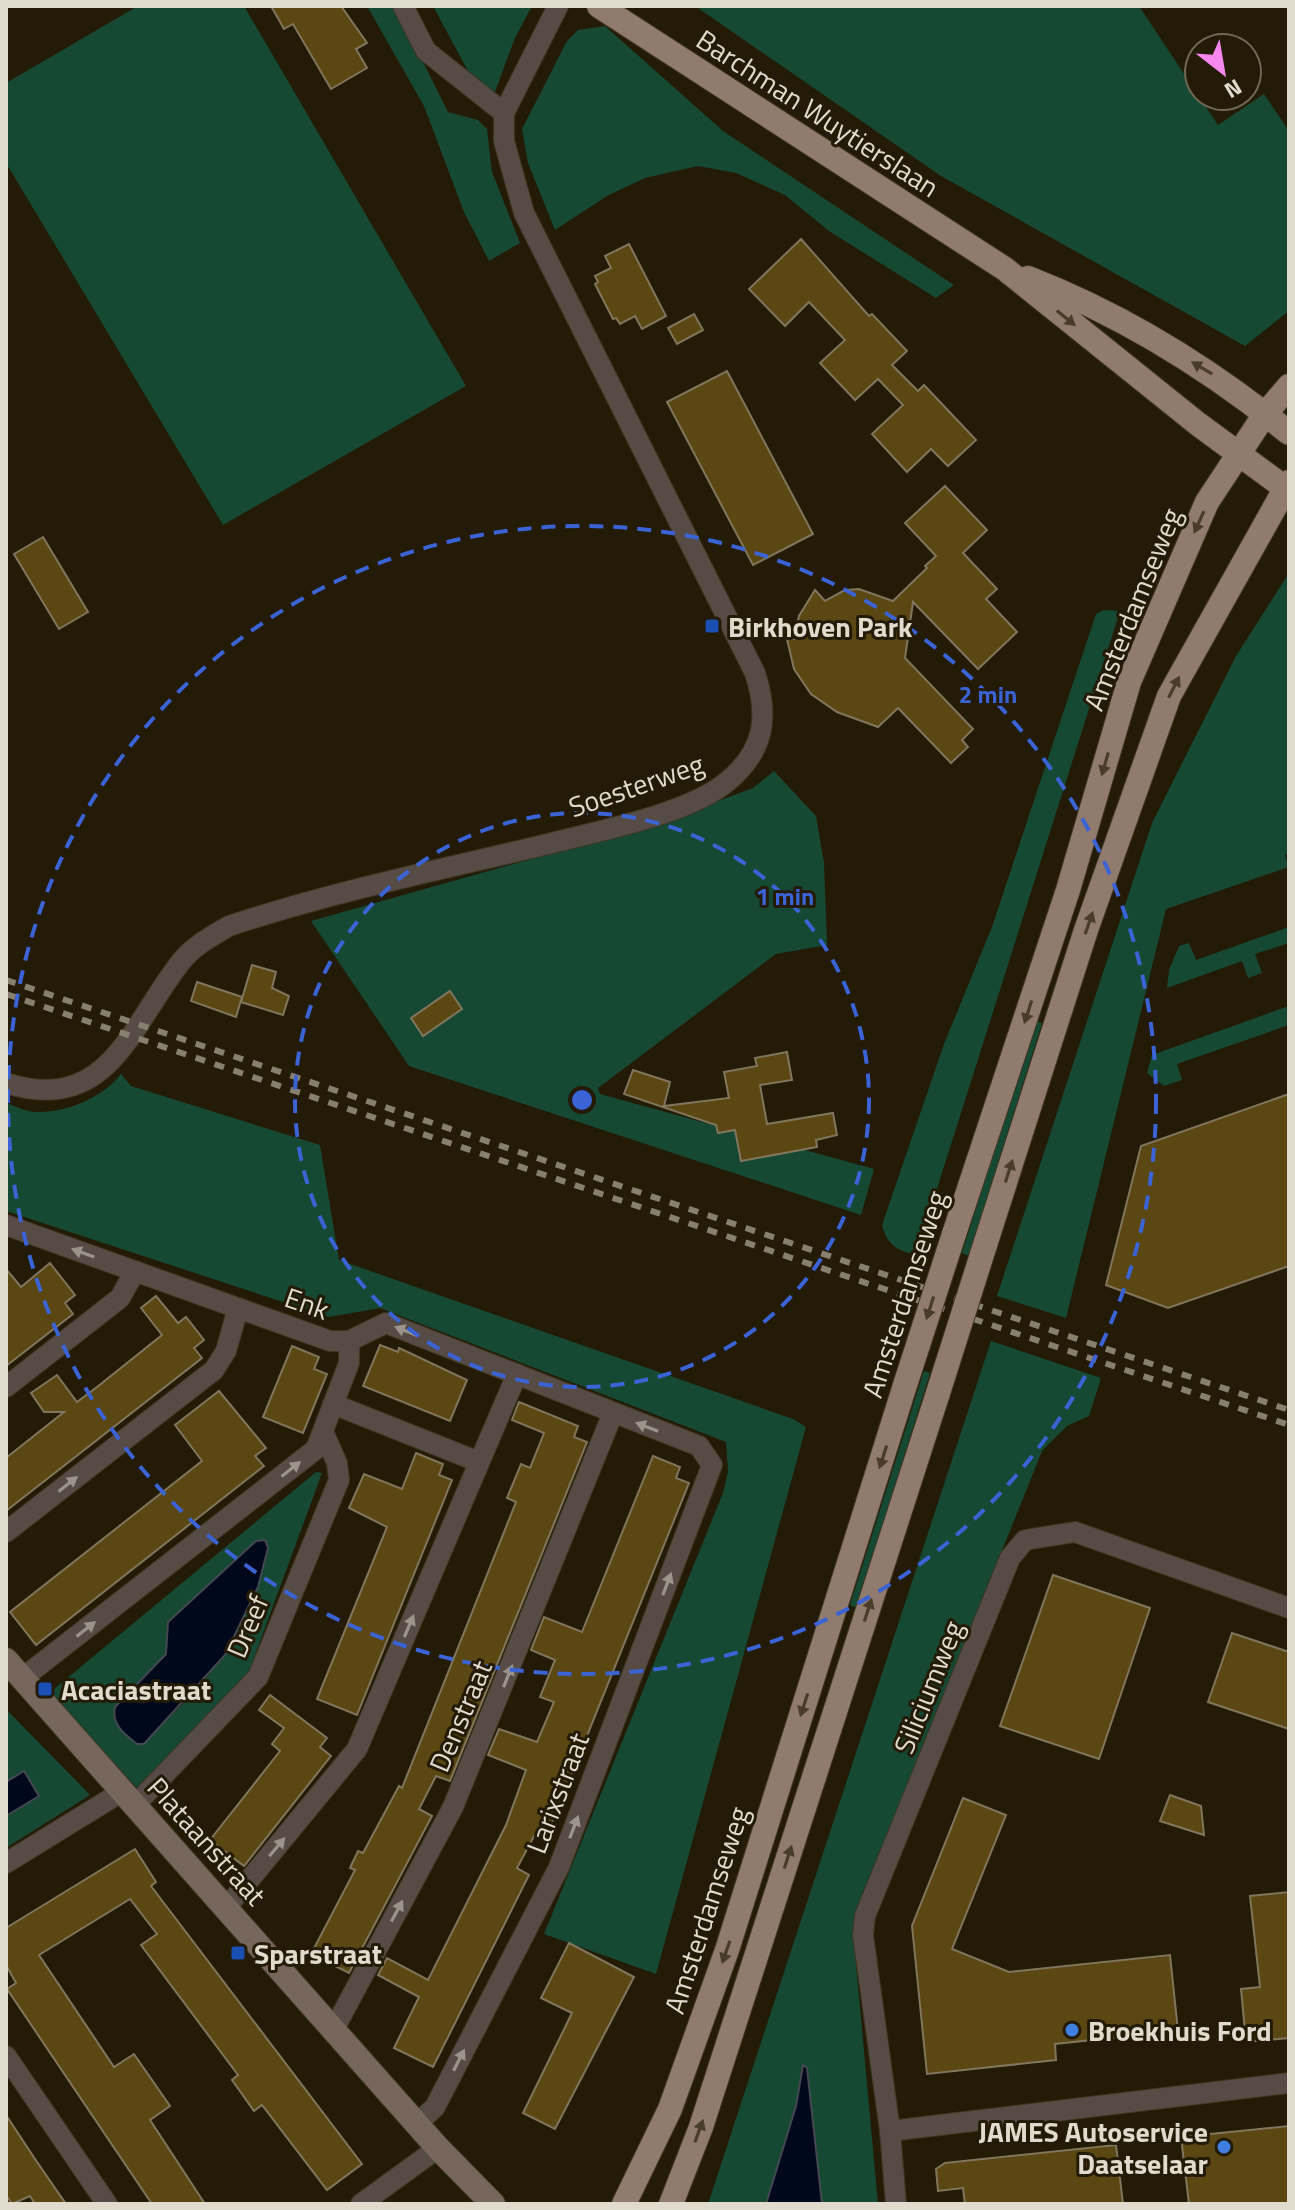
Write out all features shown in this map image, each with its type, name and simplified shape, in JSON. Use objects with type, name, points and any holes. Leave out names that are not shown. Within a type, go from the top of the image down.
[{"type":"main road","name":"Barchman Wuytierslaan","points":[[599,6],[1005,269],[1237,454],[1288,487]]},
{"type":"main road","name":"Barchman Wuytierslaan","points":[[1005,269],[1088,301],[1228,383],[1289,433]]},
{"type":"main road","name":"Amsterdamseweg","points":[[624,2204],[670,2109],[727,1950],[906,1382],[1068,890],[1129,682],[1207,502],[1265,414],[1289,386]]},
{"type":"main road","points":[[671,2204],[701,2127],[1086,930],[1169,696],[1288,487]]},
{"type":"street","points":[[403,6],[426,51],[504,113],[558,6]]},
{"type":"street","name":"Soesterweg","points":[[6,1083],[48,1092],[66,1090],[92,1077],[120,1051],[182,960],[204,940],[229,926],[624,825],[705,797],[728,781],[753,749],[764,722],[764,700],[755,673],[530,228],[504,141],[504,113]]},
{"type":"street","name":"Enk","points":[[7,1227],[330,1341],[349,1341],[386,1323],[699,1446],[712,1465]]},
{"type":"street","points":[[6,1387],[120,1298],[135,1271]]},
{"type":"street","points":[[6,1532],[214,1370],[226,1351],[238,1308]]},
{"type":"street","points":[[24,1677],[316,1449],[349,1363],[349,1341]]},
{"type":"street","points":[[227,1907],[357,1749],[517,1374]]},
{"type":"street","points":[[333,1404],[479,1462]]},
{"type":"street","name":"Denstraat","points":[[334,2029],[453,1807],[613,1413]]},
{"type":"street","name":"Dreef","points":[[6,1863],[129,1798],[258,1677],[339,1480],[337,1463],[324,1434]]},
{"type":"street","name":"Larixstraat","points":[[417,2124],[435,2107],[559,1867],[712,1465]]},
{"type":"street","name":"Siliciumweg","points":[[896,2204],[890,2131],[863,1935],[865,1916],[1010,1558],[1025,1540],[1075,1532],[1289,1608]]},
{"type":"street","name":"Plataanstraat","points":[[6,1660],[438,2148],[493,2204]]},
{"type":"street","points":[[6,2056],[107,2204]]},
{"type":"street","points":[[890,2131],[1289,2083]]},
{"type":"street","points":[[361,2204],[438,2148]]},
{"type":"green space","points":[[138,6],[244,6],[466,386],[223,525],[6,163],[6,83]]},
{"type":"green space","points":[[367,6],[395,6],[448,112],[478,120],[487,129],[492,172],[520,243],[489,261],[464,212],[424,106]]},
{"type":"green space","points":[[433,6],[532,6],[515,38],[494,94],[475,84]]},
{"type":"green space","points":[[695,6],[1139,6],[1183,72],[1183,112],[1209,112],[1218,125],[1237,112],[1263,112],[1264,94],[1289,131],[1289,311],[1245,346],[941,176]]},
{"type":"green space","points":[[605,26],[723,131],[954,285],[936,298],[829,231],[785,195],[736,173],[698,166],[645,178],[607,196],[555,230],[528,163],[522,129],[567,41],[578,30]]},
{"type":"green space","points":[[1289,573],[1289,853],[1285,855],[1289,867],[1166,909],[1066,1318],[997,1296],[1152,823],[1236,656]]},
{"type":"green space","points":[[1104,610],[1120,611],[916,1255],[909,1253],[890,1242],[882,1225],[944,1044],[992,927],[1096,614]]},
{"type":"green space","points":[[774,771],[816,816],[824,863],[827,945],[776,954],[598,1088],[600,1094],[874,1169],[861,1215],[409,1066],[311,921],[656,824],[753,788]]},
{"type":"green space","points":[[1289,927],[1289,943],[1255,954],[1262,973],[1248,978],[1242,961],[1167,988],[1169,970],[1179,946],[1189,943],[1196,960]]},
{"type":"green space","points":[[1289,1006],[1289,1025],[1177,1064],[1182,1080],[1164,1086],[1147,1073],[1152,1055]]},
{"type":"green space","points":[[1035,1021],[1042,1023],[969,1256],[962,1253]]},
{"type":"green space","points":[[121,1074],[131,1086],[320,1145],[339,1260],[793,1419],[806,1427],[656,1974],[544,1934],[723,1493],[728,1472],[726,1442],[380,1308],[329,1317],[6,1211],[6,1103],[33,1112],[60,1110],[95,1096]]},
{"type":"green space","points":[[991,1341],[1101,1378],[1089,1416],[1067,1426],[1042,1451],[856,1914],[854,1942],[878,2204],[822,2204],[807,2068],[803,2066],[796,2106],[766,2204],[708,2204]]},
{"type":"green space","points":[[924,1371],[930,1373],[857,1608],[850,1605]]},
{"type":"green space","points":[[316,1472],[322,1473],[244,1685],[138,1789],[48,1694]],"holes":[[[168,1622],[238,1633],[206,1677],[144,1744],[137,1744],[120,1728],[115,1719],[115,1707],[166,1654]]]},
{"type":"green space","points":[[6,1709],[90,1795],[6,1848],[6,1816],[38,1796],[24,1771],[6,1782]]},
{"type":"water","points":[[265,1540],[268,1548],[258,1587],[225,1655],[144,1744],[137,1744],[117,1724],[115,1707],[166,1654],[168,1622],[256,1541]]},
{"type":"water","points":[[24,1771],[39,1796],[6,1816],[6,1782]]},
{"type":"water","points":[[803,2065],[807,2068],[822,2204],[766,2204],[796,2106]]},
{"type":"building","points":[[271,6],[341,6],[367,43],[356,49],[367,68],[331,89],[293,24],[284,29]]},
{"type":"building","points":[[801,239],[869,316],[872,314],[907,351],[892,365],[918,391],[924,385],[976,440],[948,466],[931,449],[907,472],[872,434],[903,405],[878,379],[855,400],[820,363],[845,340],[809,302],[785,326],[749,289]]},
{"type":"building","points":[[629,244],[666,316],[642,329],[635,316],[620,324],[616,318],[613,319],[595,284],[598,282],[595,276],[611,268],[605,256]]},
{"type":"building","points":[[694,314],[703,330],[677,344],[668,328]]},
{"type":"building","points":[[727,371],[813,534],[753,565],[667,402]]},
{"type":"building","points":[[945,486],[987,530],[963,553],[997,589],[986,599],[1017,632],[978,669],[913,602],[905,658],[973,729],[962,740],[968,747],[951,763],[898,708],[878,727],[837,712],[811,694],[794,669],[787,639],[794,639],[799,616],[815,590],[825,601],[845,590],[859,589],[893,601],[936,556],[905,523]]},
{"type":"building","points":[[43,537],[88,612],[59,629],[14,554]]},
{"type":"building","points":[[252,965],[276,972],[272,988],[289,996],[283,1015],[241,1002]]},
{"type":"building","points":[[197,982],[242,997],[236,1017],[191,1001]]},
{"type":"building","points":[[450,991],[462,1009],[423,1036],[411,1018]]},
{"type":"building","points":[[787,1052],[792,1080],[760,1085],[767,1124],[833,1113],[837,1135],[816,1140],[817,1147],[741,1161],[735,1130],[718,1133],[716,1125],[624,1094],[633,1070],[670,1082],[664,1106],[729,1098],[724,1072],[757,1066],[755,1058]]},
{"type":"building","points":[[1289,1094],[1289,1266],[1168,1308],[1106,1285],[1141,1146]]},
{"type":"building","points":[[50,1263],[75,1295],[65,1303],[73,1314],[6,1366],[6,1269],[21,1287]]},
{"type":"building","points":[[156,1296],[178,1323],[186,1317],[204,1340],[194,1348],[202,1358],[6,1511],[6,1458],[64,1412],[44,1412],[31,1393],[57,1375],[77,1402],[97,1387],[162,1335],[141,1308]]},
{"type":"building","points":[[380,1345],[398,1352],[399,1348],[467,1380],[450,1421],[363,1386]]},
{"type":"building","points":[[292,1346],[319,1357],[314,1369],[327,1374],[303,1433],[263,1417]]},
{"type":"building","points":[[219,1391],[266,1448],[255,1456],[264,1466],[36,1645],[10,1612],[202,1461],[175,1425]]},
{"type":"building","points":[[519,1402],[578,1426],[574,1437],[587,1442],[450,1781],[436,1776],[419,1809],[432,1816],[349,1973],[311,1954],[355,1870],[350,1868],[358,1851],[363,1853],[399,1786],[402,1788],[516,1502],[507,1498],[521,1464],[530,1468],[544,1433],[512,1420]]},
{"type":"building","points":[[416,1453],[443,1464],[439,1475],[452,1480],[357,1715],[317,1699],[387,1527],[349,1508],[364,1474],[402,1489]]},
{"type":"building","points":[[653,1456],[680,1467],[676,1478],[689,1483],[545,1840],[534,1836],[517,1868],[529,1875],[433,2067],[394,2048],[419,1997],[378,1975],[387,1958],[428,1980],[506,1825],[526,1770],[488,1755],[499,1729],[537,1742],[554,1702],[540,1697],[555,1660],[531,1650],[544,1617],[582,1632]]},
{"type":"building","points":[[1053,1575],[1150,1608],[1099,1759],[1000,1726]]},
{"type":"building","points":[[1232,1633],[1289,1652],[1289,1729],[1208,1702]]},
{"type":"building","points":[[270,1695],[327,1738],[320,1747],[331,1756],[244,1866],[210,1840],[280,1751],[272,1744],[284,1728],[259,1710]]},
{"type":"building","points":[[1170,1795],[1201,1806],[1204,1835],[1160,1821]]},
{"type":"building","points":[[963,1798],[1006,1815],[952,1949],[1009,1972],[1170,1955],[1178,2031],[1055,2044],[1056,2060],[927,2074],[912,1926]]},
{"type":"building","points":[[135,1849],[156,1882],[151,1886],[362,2164],[327,2190],[262,2105],[254,2111],[232,2080],[238,2075],[141,1945],[157,1934],[130,1899],[39,1955],[114,2067],[134,2054],[170,2106],[150,2120],[205,2204],[152,2204],[7,1989],[16,1983],[6,1965],[6,1928]]},
{"type":"building","points":[[1289,1892],[1289,2038],[1246,2042],[1241,1989],[1260,1987],[1250,1896]]},
{"type":"building","points":[[569,1943],[634,1977],[555,2129],[523,2113],[572,2013],[541,1998]]},
{"type":"building","points":[[6,2115],[66,2204],[35,2204],[30,2196],[12,2204],[6,2195]]},
{"type":"building","points":[[1289,2126],[1289,2204],[1189,2204],[1181,2137]]},
{"type":"building","points":[[1116,2145],[1123,2204],[965,2204],[963,2188],[938,2191],[936,2169],[945,2163]]},
{"type":"railway","points":[[6,980],[1289,1410]]},
{"type":"railway","points":[[6,994],[1289,1425]]},
{"type":"place","name":"Birkhoven Park","points":[[712,626]]},
{"type":"place","name":"Acaciastraat","points":[[45,1689]]},
{"type":"place","name":"Sparstraat","points":[[238,1953]]},
{"type":"place","name":"Broekhuis Ford","points":[[1072,2030]]},
{"type":"place","name":"JAMES Autoservice Daatselaar","points":[[1224,2147]]}]
